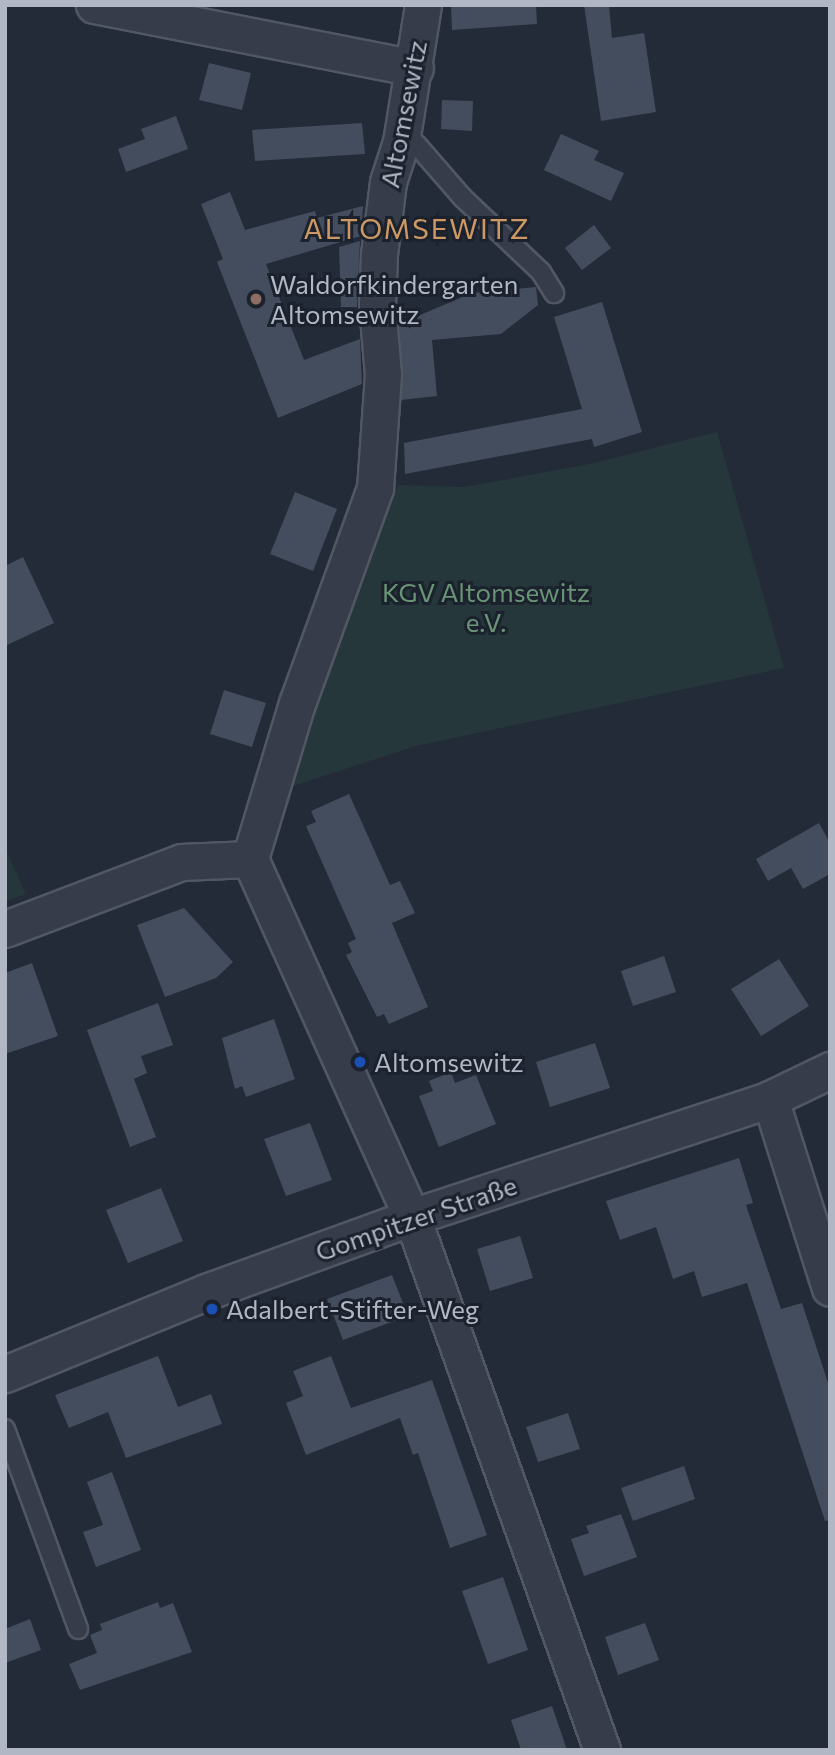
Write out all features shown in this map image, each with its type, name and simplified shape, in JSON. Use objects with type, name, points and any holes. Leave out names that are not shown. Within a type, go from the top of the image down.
[{"type":"street","points":[[94,5],[415,68]]},
{"type":"street","name":"Altomsewitz","points":[[250,859],[297,703],[375,488],[383,374],[377,306],[379,254],[388,182],[401,142],[423,5]]},
{"type":"street","points":[[5,929],[181,862],[250,859],[412,1217],[602,1750]]},
{"type":"street","name":"Gompitzer Straße","points":[[5,1374],[206,1292],[412,1217],[770,1099],[830,1070]]},
{"type":"street","points":[[770,1099],[830,1289]]},
{"type":"lane","points":[[401,142],[416,144],[463,198],[541,272],[554,293]]},
{"type":"lane","points":[[5,1429],[78,1629]]},
{"type":"green space","name":"KGV Altomsewitz e.V.","points":[[717,432],[784,668],[416,746],[293,786],[344,621],[398,485],[465,487],[594,463]]},
{"type":"green space","points":[[5,848],[26,894],[5,902]]},
{"type":"building","points":[[451,5],[536,5],[537,24],[452,30]]},
{"type":"building","points":[[584,5],[609,5],[612,38],[644,33],[656,112],[601,121]]},
{"type":"building","points":[[209,63],[251,73],[242,110],[199,100]]},
{"type":"building","points":[[442,100],[473,101],[472,131],[441,129]]},
{"type":"building","points":[[176,116],[188,149],[126,172],[118,149],[145,139],[141,129]]},
{"type":"building","points":[[362,123],[365,154],[255,161],[252,130]]},
{"type":"building","points":[[561,134],[599,151],[594,160],[624,173],[611,201],[544,170]]},
{"type":"building","name":"Waldorfkindergarten Altomsewitz","points":[[230,192],[245,230],[315,211],[317,218],[363,206],[361,236],[266,264],[304,360],[360,339],[362,384],[278,418],[217,262],[223,259],[201,204]]},
{"type":"building","points":[[594,225],[611,248],[582,270],[565,248]]},
{"type":"building","points":[[360,241],[357,307],[341,307],[339,247]]},
{"type":"building","points":[[536,287],[538,305],[501,334],[432,340],[437,396],[401,400],[399,324],[472,293]]},
{"type":"building","points":[[602,302],[642,432],[594,447],[592,439],[405,474],[404,443],[582,409],[554,317]]},
{"type":"building","points":[[295,492],[337,509],[313,571],[270,554]]},
{"type":"building","points":[[23,557],[54,623],[5,646],[5,566]]},
{"type":"building","points":[[224,690],[266,703],[252,747],[210,734]]},
{"type":"building","points":[[349,794],[390,885],[400,881],[415,913],[392,923],[428,1007],[389,1024],[384,1014],[377,1017],[346,955],[352,952],[348,943],[356,939],[306,826],[316,822],[311,811]]},
{"type":"building","points":[[819,823],[830,843],[830,874],[803,889],[791,868],[768,881],[756,859]]},
{"type":"building","points":[[184,908],[233,962],[216,978],[165,997],[137,925]]},
{"type":"building","points":[[664,956],[676,992],[633,1006],[621,971]]},
{"type":"building","points":[[779,959],[809,1006],[761,1036],[731,989]]},
{"type":"building","points":[[32,963],[58,1036],[5,1054],[5,973]]},
{"type":"building","points":[[158,1003],[173,1045],[141,1056],[147,1073],[134,1079],[156,1137],[130,1147],[87,1030]]},
{"type":"building","points":[[274,1019],[295,1079],[246,1097],[242,1086],[235,1089],[222,1038]]},
{"type":"building","points":[[595,1043],[610,1088],[550,1107],[536,1062]]},
{"type":"building","points":[[451,1072],[455,1083],[476,1075],[496,1124],[439,1147],[419,1096],[433,1091],[429,1081]]},
{"type":"building","points":[[310,1123],[332,1180],[286,1196],[264,1139]]},
{"type":"building","points":[[739,1158],[753,1203],[746,1205],[781,1309],[802,1303],[830,1389],[830,1520],[825,1521],[747,1283],[702,1297],[694,1271],[673,1279],[656,1227],[620,1240],[606,1201]]},
{"type":"building","points":[[161,1188],[183,1241],[128,1263],[106,1210]]},
{"type":"building","points":[[520,1236],[533,1278],[490,1291],[477,1249]]},
{"type":"building","points":[[392,1275],[408,1316],[343,1340],[327,1299]]},
{"type":"building","points":[[158,1356],[178,1407],[211,1394],[222,1424],[126,1458],[108,1412],[69,1428],[55,1395]]},
{"type":"building","points":[[331,1356],[351,1408],[432,1380],[487,1535],[450,1548],[418,1453],[413,1455],[400,1418],[306,1455],[286,1403],[303,1396],[293,1371]]},
{"type":"building","points":[[568,1413],[580,1449],[538,1462],[526,1427]]},
{"type":"building","points":[[684,1466],[695,1499],[633,1521],[621,1488]]},
{"type":"building","points":[[112,1472],[141,1550],[96,1567],[83,1532],[103,1525],[87,1482]]},
{"type":"building","points":[[621,1514],[637,1557],[584,1576],[571,1539],[589,1533],[586,1526]]},
{"type":"building","points":[[503,1577],[528,1650],[488,1664],[462,1591]]},
{"type":"building","points":[[158,1602],[160,1608],[173,1603],[192,1652],[80,1690],[69,1664],[97,1653],[90,1635],[102,1630],[100,1624]]},
{"type":"building","points":[[30,1619],[41,1650],[5,1663],[5,1629]]},
{"type":"building","points":[[645,1623],[659,1660],[618,1675],[605,1637]]},
{"type":"building","points":[[552,1706],[567,1750],[521,1750],[511,1720]]},
{"type":"place","name":"Waldorfkindergarten Altomsewitz","points":[[256,299]]},
{"type":"place","name":"Altomsewitz","points":[[360,1062]]},
{"type":"place","name":"Adalbert-Stifter-Weg","points":[[212,1309]]},
{"type":"district","name":"ALTOMSEWITZ","points":[[417,228]]}]
